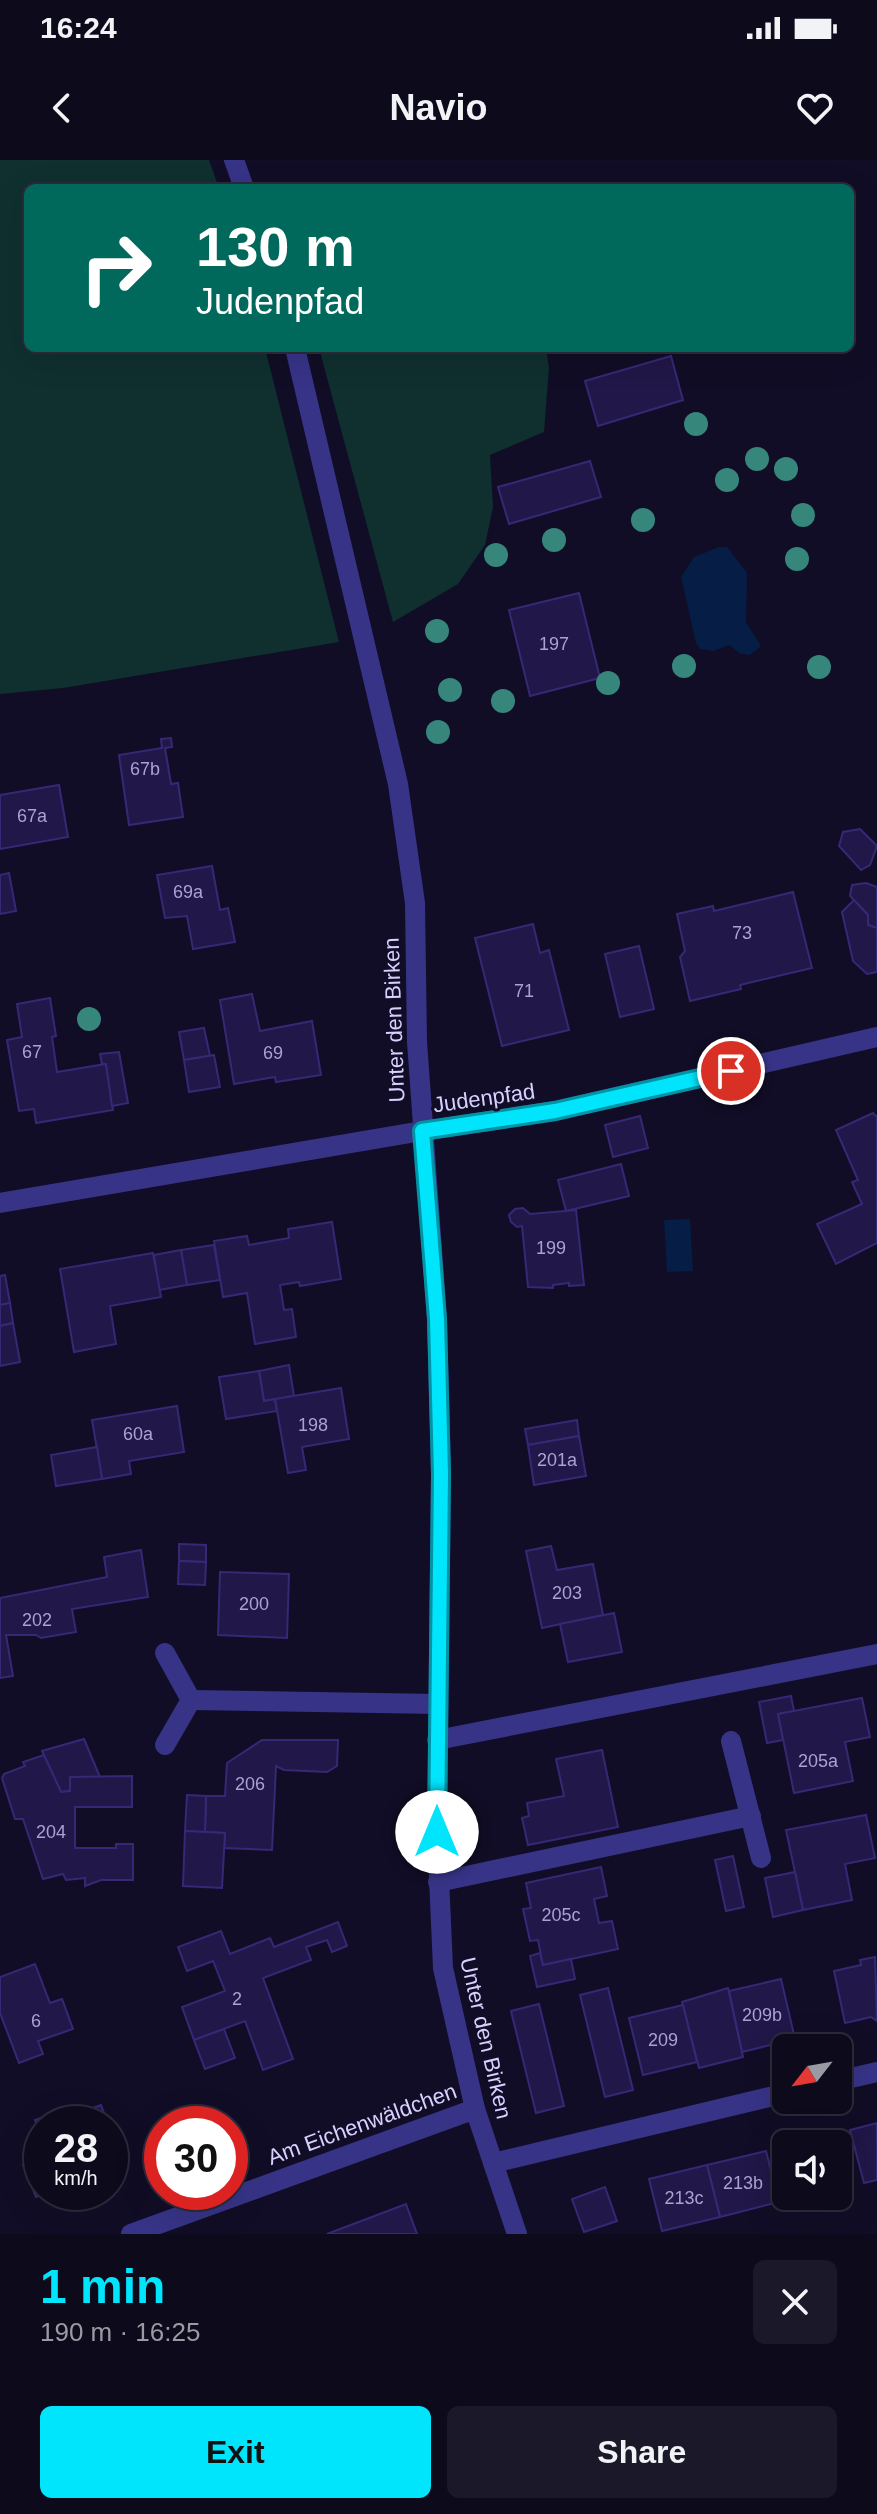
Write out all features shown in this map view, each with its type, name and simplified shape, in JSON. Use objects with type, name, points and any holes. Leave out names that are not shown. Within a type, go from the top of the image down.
[{"type":"street","points":[[234,160],[243,184]]},
{"type":"street","name":"Unter den Birken","points":[[296,352],[398,784],[415,903],[417,1042],[437,1319],[441,1474],[438,1882],[443,1968],[475,2109],[517,2234]]},
{"type":"street","name":"Judenpfad","points":[[0,1203],[555,1111],[877,1037]]},
{"type":"street","points":[[165,1653],[191,1700]]},
{"type":"street","points":[[437,1740],[877,1654]]},
{"type":"street","points":[[191,1700],[438,1704]]},
{"type":"street","points":[[165,1745],[191,1700]]},
{"type":"street","points":[[731,1741],[761,1858]]},
{"type":"street","points":[[438,1882],[751,1816]]},
{"type":"street","points":[[852,2078],[877,2072]]},
{"type":"street","points":[[493,2163],[772,2096]]},
{"type":"street","name":"Am Eichenwäldchen","points":[[131,2234],[475,2109]]},
{"type":"green space","points":[[0,160],[209,160],[218,184],[24,184],[24,352],[266,352],[339,642],[63,688],[0,694]]},
{"type":"green space","points":[[320,352],[547,352],[549,368],[544,432],[490,455],[493,507],[485,545],[458,584],[393,622]]},
{"type":"water","points":[[727,547],[747,573],[746,622],[761,646],[750,655],[739,653],[730,645],[713,651],[700,649],[696,643],[681,577],[694,557]]},
{"type":"water","points":[[690,1219],[693,1271],[667,1272],[664,1220]]},
{"type":"building","points":[[671,356],[683,400],[598,426],[585,381]]},
{"type":"building","points":[[590,461],[601,497],[509,524],[498,487]]},
{"type":"building","points":[[579,593],[600,678],[530,696],[509,610]]},
{"type":"building","points":[[171,738],[172,747],[165,748],[171,784],[178,783],[183,817],[129,825],[119,755],[162,748],[161,739]]},
{"type":"building","points":[[59,785],[68,837],[0,849],[0,795]]},
{"type":"building","points":[[860,829],[877,846],[870,865],[861,870],[839,846],[843,832]]},
{"type":"building","points":[[212,866],[220,910],[228,908],[235,942],[193,949],[187,916],[165,918],[157,875]]},
{"type":"building","points":[[9,873],[16,911],[0,914],[0,875]]},
{"type":"building","points":[[866,883],[877,887],[877,928],[868,925],[868,915],[850,896],[852,885]]},
{"type":"building","points":[[793,892],[812,968],[690,1001],[680,957],[685,951],[677,914],[713,906],[714,911]]},
{"type":"building","points":[[854,900],[868,915],[868,925],[877,928],[877,972],[867,974],[853,961],[842,912]]},
{"type":"building","points":[[533,924],[540,953],[549,950],[569,1030],[502,1046],[475,938]]},
{"type":"building","points":[[639,946],[654,1009],[620,1017],[605,954]]},
{"type":"building","points":[[252,994],[260,1031],[312,1021],[321,1075],[276,1082],[275,1077],[234,1084],[220,1000]]},
{"type":"building","points":[[50,998],[57,1072],[106,1064],[113,1110],[36,1123],[34,1109],[19,1111],[7,1040],[22,1037],[17,1004]]},
{"type":"building","points":[[204,1028],[210,1056],[184,1060],[179,1032]]},
{"type":"building","points":[[119,1052],[128,1103],[112,1106],[106,1064],[102,1064],[100,1054]]},
{"type":"building","points":[[214,1055],[220,1087],[189,1092],[184,1060]]},
{"type":"building","points":[[873,1113],[877,1117],[877,1243],[836,1264],[817,1224],[862,1204],[852,1182],[858,1180],[836,1130]]},
{"type":"building","points":[[640,1116],[648,1148],[613,1157],[605,1125]]},
{"type":"building","points":[[621,1164],[629,1196],[566,1211],[558,1180]]},
{"type":"building","points":[[523,1208],[530,1214],[576,1210],[584,1285],[569,1286],[569,1283],[553,1285],[553,1288],[528,1287],[522,1226],[517,1227],[511,1222],[509,1215],[515,1209]]},
{"type":"building","points":[[332,1222],[341,1279],[300,1286],[299,1282],[280,1285],[284,1310],[292,1309],[296,1337],[255,1344],[247,1293],[223,1297],[214,1241],[247,1236],[249,1245],[289,1238],[288,1229]]},
{"type":"building","points":[[214,1245],[220,1280],[187,1285],[181,1250]]},
{"type":"building","points":[[181,1250],[187,1285],[159,1290],[154,1255]]},
{"type":"building","points":[[153,1253],[161,1297],[110,1306],[116,1344],[74,1352],[60,1269]]},
{"type":"building","points":[[5,1275],[10,1303],[0,1305],[0,1276]]},
{"type":"building","points":[[10,1303],[13,1323],[0,1326],[0,1305]]},
{"type":"building","points":[[13,1323],[20,1362],[0,1366],[0,1326]]},
{"type":"building","points":[[289,1365],[294,1396],[264,1401],[259,1371]]},
{"type":"building","points":[[259,1371],[264,1401],[275,1399],[277,1411],[226,1419],[219,1377]]},
{"type":"building","points":[[341,1388],[349,1439],[302,1447],[306,1470],[288,1473],[275,1399]]},
{"type":"building","points":[[177,1406],[184,1452],[129,1461],[131,1474],[102,1479],[92,1420]]},
{"type":"building","points":[[577,1420],[579,1436],[528,1445],[525,1429]]},
{"type":"building","points":[[579,1436],[586,1476],[534,1485],[528,1445]]},
{"type":"building","points":[[97,1447],[102,1479],[56,1486],[51,1455]]},
{"type":"building","points":[[179,1544],[206,1545],[206,1562],[179,1561]]},
{"type":"building","points":[[551,1546],[557,1570],[593,1564],[603,1615],[542,1628],[526,1551]]},
{"type":"building","points":[[141,1550],[148,1597],[72,1609],[76,1632],[41,1638],[36,1635],[6,1635],[13,1676],[0,1678],[0,1598],[107,1577],[104,1557]]},
{"type":"building","points":[[179,1561],[206,1562],[205,1585],[178,1584]]},
{"type":"building","points":[[220,1572],[289,1574],[287,1638],[218,1635]]},
{"type":"building","points":[[614,1613],[622,1652],[568,1662],[560,1624]]},
{"type":"building","points":[[791,1696],[794,1711],[778,1714],[783,1740],[767,1743],[759,1702]]},
{"type":"building","points":[[862,1698],[870,1737],[845,1742],[853,1781],[794,1793],[778,1714]]},
{"type":"building","points":[[84,1739],[100,1777],[70,1777],[70,1791],[61,1792],[42,1751]]},
{"type":"building","points":[[262,1740],[338,1740],[337,1766],[327,1772],[284,1770],[276,1766],[272,1850],[224,1848],[225,1833],[205,1832],[206,1796],[225,1796],[227,1763]]},
{"type":"building","points":[[602,1750],[618,1827],[528,1845],[522,1818],[529,1816],[527,1803],[564,1796],[556,1759]]},
{"type":"building","points":[[44,1755],[61,1792],[70,1791],[70,1777],[132,1776],[132,1807],[75,1807],[75,1848],[116,1848],[116,1844],[133,1844],[133,1880],[101,1880],[85,1886],[85,1878],[66,1880],[63,1874],[43,1879],[23,1819],[15,1819],[2,1778],[4,1774],[25,1766],[23,1762]]},
{"type":"building","points":[[187,1795],[206,1796],[205,1832],[185,1831]]},
{"type":"building","points":[[866,1815],[875,1858],[845,1864],[852,1900],[803,1910],[786,1830]]},
{"type":"building","points":[[185,1831],[225,1833],[222,1888],[183,1886]]},
{"type":"building","points":[[733,1856],[744,1907],[726,1911],[715,1860]]},
{"type":"building","points":[[601,1867],[607,1896],[594,1899],[599,1923],[612,1921],[618,1949],[543,1965],[538,1940],[530,1941],[523,1909],[531,1908],[526,1883]]},
{"type":"building","points":[[795,1872],[803,1910],[773,1917],[765,1878]]},
{"type":"building","points":[[338,1922],[347,1946],[332,1952],[327,1940],[306,1947],[311,1960],[263,1978],[293,2059],[263,2070],[245,2021],[194,2040],[182,2007],[225,1991],[213,1961],[187,1971],[178,1947],[221,1931],[230,1954],[270,1938],[274,1947]]},
{"type":"building","points":[[540,1953],[543,1965],[571,1959],[575,1979],[537,1987],[530,1956]]},
{"type":"building","points":[[875,1957],[877,2021],[871,2017],[845,2023],[834,1971],[861,1965],[860,1960]]},
{"type":"building","points":[[35,1964],[50,2003],[62,1999],[73,2029],[38,2041],[43,2054],[19,2063],[0,2013],[0,1977]]},
{"type":"building","points":[[781,1979],[794,2034],[772,2034],[772,2045],[742,2052],[729,1991]]},
{"type":"building","points":[[608,1988],[633,2090],[605,2097],[580,1995]]},
{"type":"building","points":[[728,1988],[743,2057],[699,2068],[682,2002]]},
{"type":"building","points":[[539,2004],[564,2106],[536,2113],[511,2011]]},
{"type":"building","points":[[683,2005],[697,2062],[643,2075],[629,2018]]},
{"type":"building","points":[[224,2029],[235,2058],[205,2069],[194,2040]]},
{"type":"building","points":[[877,2123],[877,2180],[864,2183],[850,2130]]},
{"type":"building","points":[[766,2151],[772,2175],[772,2204],[720,2217],[707,2165]]},
{"type":"building","points":[[707,2165],[720,2217],[662,2231],[649,2179]]},
{"type":"building","points":[[605,2187],[617,2221],[584,2232],[572,2199]]},
{"type":"building","points":[[406,2204],[417,2234],[327,2234]]},
{"type":"route","points":[[437,1832],[441,1474],[437,1319],[422,1131],[555,1111],[731,1071]]}]
